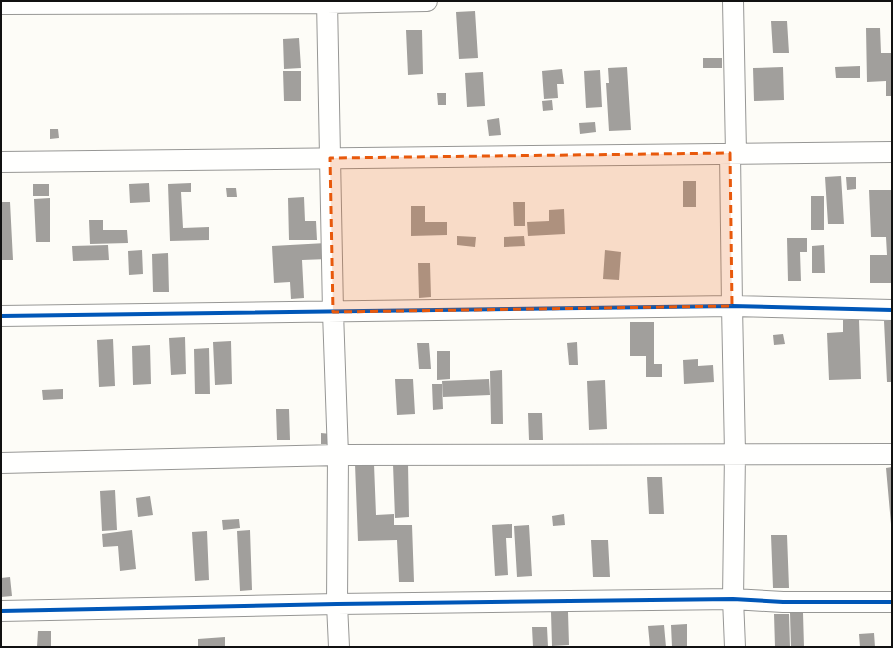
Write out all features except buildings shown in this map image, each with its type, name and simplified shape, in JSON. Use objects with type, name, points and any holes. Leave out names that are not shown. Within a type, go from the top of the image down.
[{"type":"street","points":[[1,4],[427,1]]},
{"type":"street","points":[[733,1],[732,306],[735,453],[733,599],[735,647]]},
{"type":"street","points":[[327,2],[338,455],[337,604],[339,647]]},
{"type":"street","points":[[1,162],[892,152]]},
{"type":"street","points":[[1,316],[732,306],[892,310]]},
{"type":"street","points":[[1,463],[338,455],[735,453],[892,454]]},
{"type":"street","points":[[1,611],[337,604],[733,599],[783,602],[892,602]]},
{"type":"highlighted area","points":[[730,153],[732,306],[333,312],[330,158]]},
{"type":"cycle path","points":[[1,316],[732,306],[892,310]]},
{"type":"cycle path","points":[[1,611],[337,604],[733,599],[783,602],[892,602]]}]
